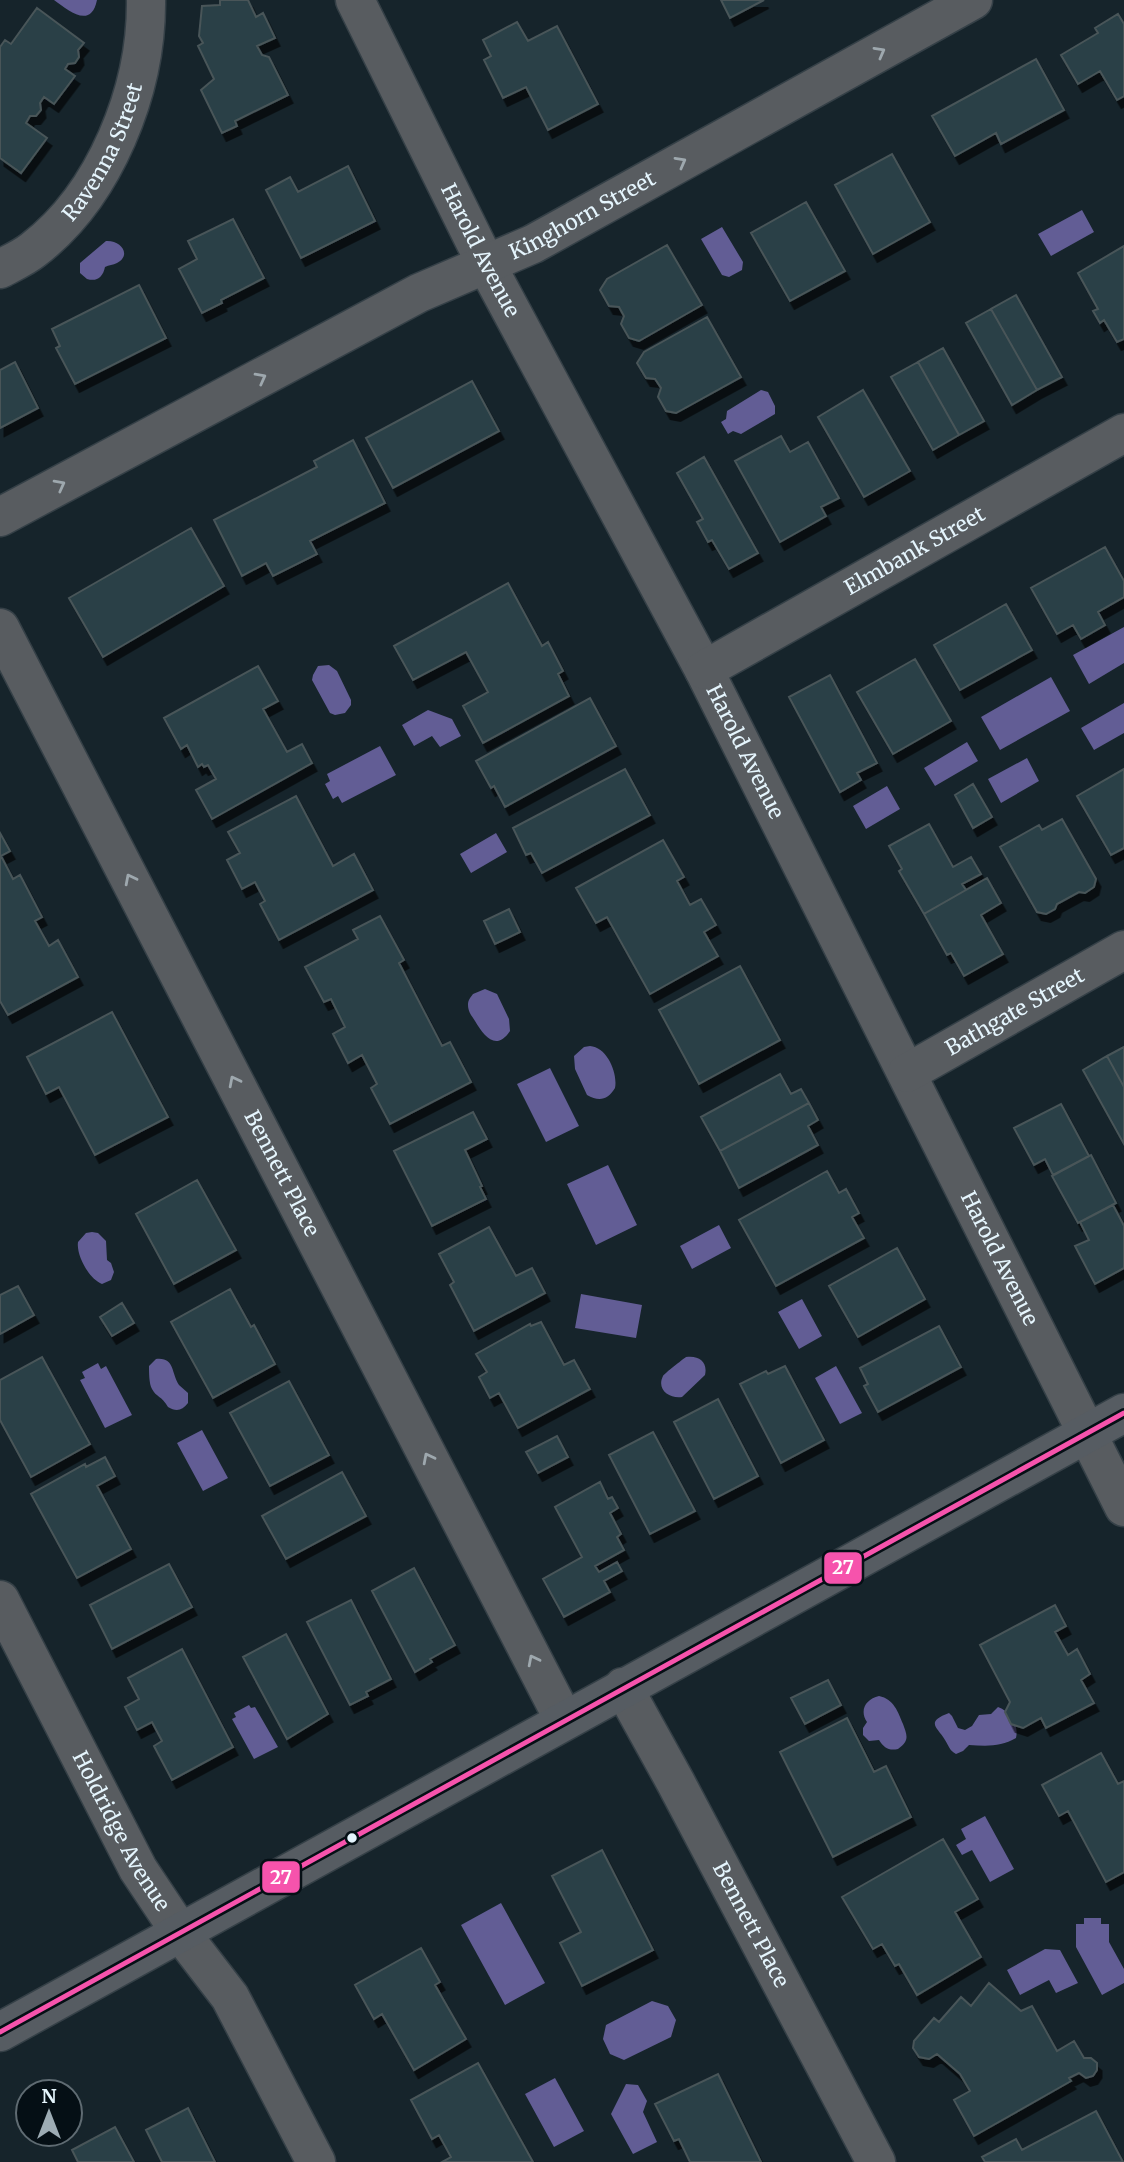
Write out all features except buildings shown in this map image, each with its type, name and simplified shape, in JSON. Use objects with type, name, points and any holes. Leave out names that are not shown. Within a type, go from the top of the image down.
[{"type":"main road","points":[[0,2032],[1124,1413]]},
{"type":"street","name":"Ravenna Street","points":[[0,269],[32,251],[75,209],[106,162],[131,103],[145,39],[146,0]]},
{"type":"street","name":"Harold Avenue","points":[[355,0],[486,264],[704,670],[1124,1507]]},
{"type":"street","name":"Kinghorn Street","points":[[0,517],[419,293],[545,238],[972,0]]},
{"type":"street","name":"Elmbank Street","points":[[704,670],[1124,433]]},
{"type":"street","name":"Bennett Place","points":[[0,628],[564,1720]]},
{"type":"street","name":"Bathgate Street","points":[[907,1073],[1124,950]]},
{"type":"street","name":"Holdridge Avenue","points":[[0,1600],[138,1869],[230,1997],[316,2162]]},
{"type":"street","name":"Bennett Place","points":[[623,1688],[876,2162]]},
{"type":"shaded area","points":[[54,0],[97,0],[90,14],[84,16],[72,12]]},
{"type":"shaded area","points":[[1082,210],[1094,232],[1051,256],[1038,234]]},
{"type":"shaded area","points":[[722,227],[743,262],[742,270],[729,277],[722,275],[701,239]]},
{"type":"shaded area","points":[[106,241],[120,245],[124,256],[117,263],[105,267],[99,278],[87,279],[80,273],[80,263]]},
{"type":"shaded area","points":[[761,390],[768,392],[775,406],[775,414],[741,434],[733,431],[728,434],[721,422],[726,419],[727,411]]},
{"type":"shaded area","points":[[1124,627],[1124,663],[1089,684],[1073,655]]},
{"type":"shaded area","points":[[329,665],[337,671],[351,700],[345,713],[330,713],[312,680],[318,666]]},
{"type":"shaded area","points":[[1051,677],[1070,711],[1000,750],[981,717]]},
{"type":"shaded area","points":[[1124,703],[1124,733],[1094,750],[1081,728]]},
{"type":"shaded area","points":[[428,710],[452,719],[461,736],[440,747],[432,736],[414,746],[402,725]]},
{"type":"shaded area","points":[[967,742],[978,761],[935,786],[924,768]]},
{"type":"shaded area","points":[[380,746],[396,775],[342,803],[338,796],[333,799],[325,784],[330,781],[327,774]]},
{"type":"shaded area","points":[[1027,758],[1039,781],[1001,803],[988,779]]},
{"type":"shaded area","points":[[887,786],[900,809],[866,829],[853,806]]},
{"type":"shaded area","points":[[496,833],[507,852],[471,873],[460,854]]},
{"type":"shaded area","points":[[485,989],[497,994],[509,1019],[510,1031],[500,1040],[491,1040],[486,1036],[470,1014],[468,1002],[473,994]]},
{"type":"shaded area","points":[[590,1046],[602,1051],[615,1075],[615,1088],[603,1099],[587,1095],[575,1069],[574,1056],[584,1047]]},
{"type":"shaded area","points":[[550,1068],[579,1126],[546,1142],[517,1084]]},
{"type":"shaded area","points":[[608,1165],[637,1225],[596,1245],[567,1184]]},
{"type":"shaded area","points":[[719,1225],[731,1248],[692,1269],[680,1246]]},
{"type":"shaded area","points":[[86,1233],[98,1233],[106,1241],[107,1260],[114,1272],[111,1280],[102,1284],[88,1272],[79,1253],[78,1242]]},
{"type":"shaded area","points":[[581,1294],[642,1305],[636,1338],[575,1328]]},
{"type":"shaded area","points":[[802,1299],[822,1336],[799,1349],[778,1312]]},
{"type":"shaded area","points":[[686,1357],[702,1360],[705,1375],[682,1397],[673,1397],[665,1392],[661,1381],[664,1374]]},
{"type":"shaded area","points":[[156,1359],[170,1363],[179,1385],[188,1393],[188,1403],[181,1409],[168,1407],[152,1389],[149,1366]]},
{"type":"shaded area","points":[[98,1363],[101,1369],[106,1366],[132,1415],[105,1428],[80,1380],[85,1378],[82,1372]]},
{"type":"shaded area","points":[[836,1366],[862,1413],[840,1424],[815,1378]]},
{"type":"shaded area","points":[[202,1430],[228,1478],[203,1491],[177,1443]]},
{"type":"shaded area","points":[[879,1696],[895,1707],[904,1728],[906,1740],[898,1749],[887,1748],[879,1740],[869,1741],[863,1735],[867,1722],[865,1706]]},
{"type":"shaded area","points":[[249,1705],[251,1708],[255,1707],[278,1747],[254,1759],[232,1719],[236,1717],[234,1713]]},
{"type":"shaded area","points":[[998,1707],[1010,1716],[1016,1728],[1016,1738],[1005,1743],[969,1745],[956,1754],[935,1725],[937,1719],[949,1713],[958,1728],[965,1730],[972,1726],[979,1715],[991,1714]]},
{"type":"shaded area","points":[[985,1816],[1014,1869],[990,1882],[972,1850],[962,1855],[956,1845],[966,1839],[961,1829]]},
{"type":"shaded area","points":[[501,1903],[545,1983],[505,2005],[461,1925]]},
{"type":"shaded area","points":[[1084,1918],[1101,1918],[1101,1924],[1109,1924],[1109,1942],[1124,1969],[1124,1983],[1102,1995],[1076,1947],[1076,1924],[1084,1924]]},
{"type":"shaded area","points":[[1045,1949],[1060,1950],[1078,1983],[1056,1993],[1049,1980],[1020,1995],[1007,1970]]},
{"type":"shaded area","points":[[652,2001],[668,2006],[676,2020],[671,2037],[624,2060],[610,2054],[603,2039],[606,2025]]},
{"type":"shaded area","points":[[555,2078],[584,2131],[554,2147],[525,2094]]},
{"type":"shaded area","points":[[626,2084],[638,2085],[647,2101],[643,2112],[657,2142],[633,2154],[611,2114]]},
{"type":"transit line","name":"27","points":[[0,2032],[1124,1413]]}]
